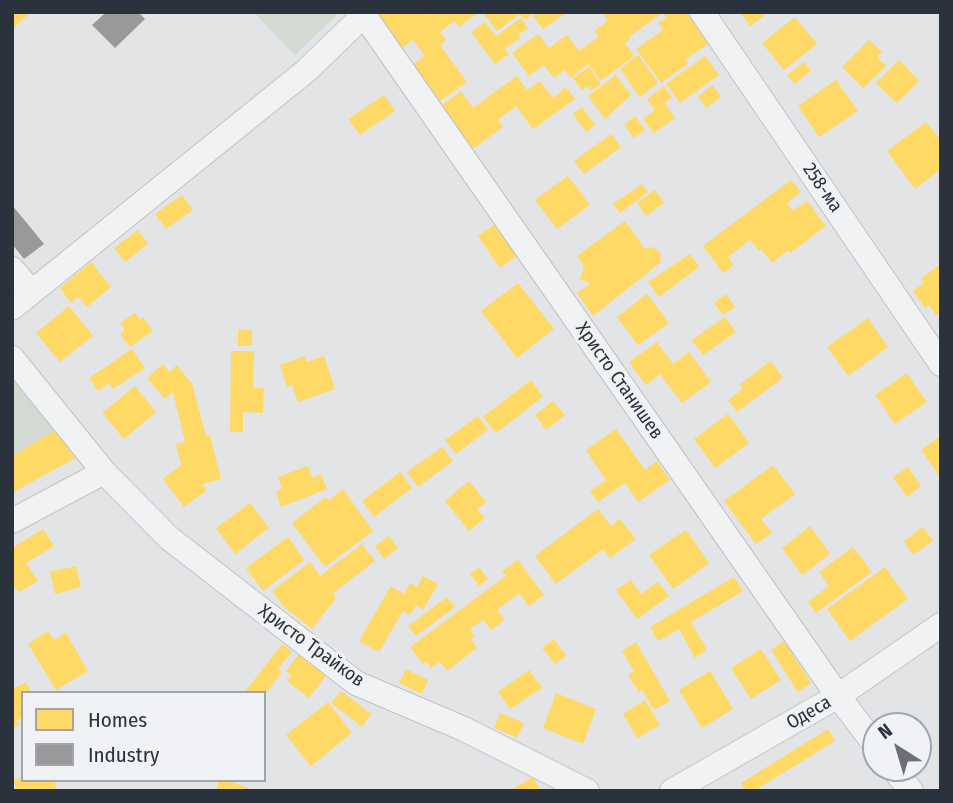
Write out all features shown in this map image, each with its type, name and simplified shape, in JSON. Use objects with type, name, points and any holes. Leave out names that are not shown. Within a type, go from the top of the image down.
[{"type":"street","name":"258-ма","points":[[702,12],[941,364]]},
{"type":"street","points":[[12,308],[306,71],[365,14]]},
{"type":"street","name":"Христо Станишев","points":[[365,14],[862,728]]},
{"type":"street","points":[[12,269],[32,292]]},
{"type":"street","name":"Христо Трайков","points":[[12,358],[104,472],[169,538],[356,683],[464,729],[587,791]]},
{"type":"street","points":[[12,521],[104,472]]},
{"type":"street","name":"Одеса","points":[[672,791],[838,696],[941,625]]},
{"type":"shaded area","points":[[253,12],[340,12],[295,55]]},
{"type":"shaded area","points":[[12,377],[56,430],[12,456]]},
{"type":"building: Homes","points":[[12,12],[31,12],[12,29]]},
{"type":"building: Homes","points":[[426,12],[427,15],[431,12],[479,12],[459,27],[454,21],[440,32],[446,40],[440,45],[467,82],[440,101],[413,64],[425,56],[413,40],[402,48],[377,14]]},
{"type":"building: Homes","points":[[488,12],[535,12],[525,20],[520,14],[497,31],[485,15]]},
{"type":"building: Homes","points":[[538,12],[567,12],[543,29],[533,16]]},
{"type":"building: Homes","points":[[602,12],[661,14],[629,37],[625,43],[634,56],[601,81],[588,64],[571,78],[565,70],[554,78],[544,65],[529,76],[512,53],[538,34],[549,48],[567,35],[579,51],[599,37],[594,31],[608,21]]},
{"type":"building: Homes","points":[[662,12],[686,12],[709,43],[685,60],[688,64],[661,83],[636,49],[663,30],[658,23],[666,18]]},
{"type":"building: Homes","points":[[740,12],[769,12],[750,26]]},
{"type":"building: Homes","points":[[795,17],[817,44],[784,70],[762,43]]},
{"type":"building: Homes","points":[[521,18],[528,28],[505,49],[509,54],[495,64],[471,32],[485,22],[496,36]]},
{"type":"building: Homes","points":[[869,40],[882,52],[877,57],[886,66],[863,88],[842,67]]},
{"type":"building: Homes","points":[[638,55],[658,83],[640,97],[620,69]]},
{"type":"building: Homes","points":[[705,56],[719,75],[680,103],[666,84]]},
{"type":"building: Homes","points":[[899,60],[919,81],[897,103],[876,83]]},
{"type":"building: Homes","points":[[804,62],[811,71],[794,84],[787,75]]},
{"type":"building: Homes","points":[[589,67],[601,84],[591,91],[587,86],[582,90],[573,78]]},
{"type":"building: Homes","points":[[616,75],[631,95],[605,119],[588,96]]},
{"type":"building: Homes","points":[[517,76],[527,90],[540,81],[553,98],[566,87],[575,99],[533,129],[516,106],[498,120],[503,127],[473,149],[441,106],[461,91],[473,108]]},
{"type":"building: Homes","points":[[836,80],[858,111],[819,137],[798,106]]},
{"type":"building: Homes","points":[[713,85],[721,97],[706,108],[698,96]]},
{"type":"building: Homes","points":[[664,86],[672,98],[665,103],[675,118],[654,133],[643,119],[655,110],[647,99]]},
{"type":"building: Homes","points":[[384,95],[395,111],[360,135],[348,119]]},
{"type":"building: Homes","points":[[582,107],[595,125],[586,132],[573,114]]},
{"type":"building: Homes","points":[[635,116],[645,130],[634,138],[624,125]]},
{"type":"building: Homes","points":[[926,122],[941,141],[941,169],[915,189],[887,151]]},
{"type":"building: Homes","points":[[611,134],[621,147],[584,174],[574,161]]},
{"type":"building: Homes","points":[[568,176],[590,205],[557,229],[535,200]]},
{"type":"building: Homes","points":[[791,180],[801,192],[787,203],[793,211],[807,201],[826,226],[772,263],[750,240],[728,257],[734,265],[723,273],[703,246]]},
{"type":"building: Homes","points":[[642,184],[648,192],[620,213],[613,204]]},
{"type":"building: Homes","points":[[655,190],[664,203],[646,216],[637,203]]},
{"type":"building: Homes","points":[[182,195],[193,210],[166,229],[155,214]]},
{"type":"building: Homes","points":[[625,221],[645,249],[652,247],[659,251],[660,263],[593,316],[577,293],[591,283],[580,280],[584,266],[577,256]]},
{"type":"building: Homes","points":[[495,224],[517,256],[500,268],[478,236]]},
{"type":"building: Homes","points":[[138,230],[148,244],[125,262],[114,248]]},
{"type":"building: Homes","points":[[690,254],[699,267],[659,297],[648,282]]},
{"type":"building: Homes","points":[[91,262],[111,287],[87,307],[78,297],[71,303],[60,288]]},
{"type":"building: Homes","points":[[941,264],[941,311],[936,315],[929,305],[925,308],[913,291],[924,283],[921,278]]},
{"type":"building: Homes","points":[[518,283],[554,329],[517,358],[481,311]]},
{"type":"building: Homes","points":[[647,294],[669,323],[638,345],[617,317]]},
{"type":"building: Homes","points":[[726,294],[735,307],[723,315],[714,303]]},
{"type":"building: Homes","points":[[69,306],[93,336],[60,362],[36,333]]},
{"type":"building: Homes","points":[[135,313],[140,320],[143,317],[153,331],[130,347],[120,334],[125,330],[120,323]]},
{"type":"building: Homes","points":[[725,317],[736,332],[703,355],[692,340]]},
{"type":"building: Homes","points":[[868,318],[888,347],[848,376],[827,347]]},
{"type":"building: Homes","points":[[238,329],[252,330],[252,346],[238,346]]},
{"type":"building: Homes","points":[[657,342],[673,364],[689,352],[711,382],[682,403],[660,374],[646,385],[629,362]]},
{"type":"building: Homes","points":[[132,349],[145,368],[113,389],[109,383],[98,391],[89,378]]},
{"type":"building: Homes","points":[[231,351],[254,351],[253,388],[264,388],[263,413],[243,412],[243,432],[230,432]]},
{"type":"building: Homes","points":[[305,356],[307,362],[324,356],[335,389],[298,402],[292,385],[287,387],[280,365]]},
{"type":"building: Homes","points":[[771,361],[783,378],[737,412],[728,400],[743,389],[739,385]]},
{"type":"building: Homes","points":[[163,364],[169,372],[177,365],[192,384],[206,436],[210,435],[221,479],[202,484],[207,490],[184,507],[163,479],[181,465],[176,444],[185,442],[173,392],[165,399],[147,378]]},
{"type":"building: Homes","points":[[907,373],[927,402],[895,424],[875,395]]},
{"type":"building: Homes","points":[[531,380],[543,397],[496,433],[483,417]]},
{"type":"building: Homes","points":[[135,386],[156,412],[124,439],[102,413]]},
{"type":"building: Homes","points":[[553,401],[565,415],[546,430],[535,415]]},
{"type":"building: Homes","points":[[728,414],[749,443],[715,468],[694,439]]},
{"type":"building: Homes","points":[[478,416],[488,430],[456,454],[445,440]]},
{"type":"building: Homes","points":[[616,429],[645,470],[657,461],[670,480],[638,502],[625,483],[598,502],[590,491],[606,480],[586,450]]},
{"type":"building: Homes","points":[[56,430],[75,458],[12,493],[12,456]]},
{"type":"building: Homes","points":[[941,436],[941,478],[921,450]]},
{"type":"building: Homes","points":[[442,447],[453,461],[418,487],[407,472]]},
{"type":"building: Homes","points":[[773,465],[795,494],[761,519],[772,533],[756,544],[724,501]]},
{"type":"building: Homes","points":[[308,466],[312,478],[321,474],[327,489],[281,507],[276,491],[282,489],[278,477]]},
{"type":"building: Homes","points":[[908,467],[921,486],[907,497],[893,477]]},
{"type":"building: Homes","points":[[400,472],[412,488],[374,517],[362,501]]},
{"type":"building: Homes","points":[[469,481],[486,502],[477,509],[485,518],[469,531],[445,501]]},
{"type":"building: Homes","points":[[343,489],[373,531],[325,567],[292,523],[326,497],[329,500]]},
{"type":"building: Homes","points":[[250,503],[269,528],[235,554],[216,528]]},
{"type":"building: Homes","points":[[598,509],[611,526],[620,519],[636,539],[610,558],[603,549],[556,584],[535,556]]},
{"type":"building: Homes","points":[[810,526],[830,554],[802,575],[782,548]]},
{"type":"building: Homes","points":[[923,527],[933,541],[913,555],[904,541]]},
{"type":"building: Homes","points":[[43,529],[54,546],[26,563],[38,581],[19,592],[12,584],[12,548]]},
{"type":"building: Homes","points":[[686,530],[709,563],[673,589],[649,555]]},
{"type":"building: Homes","points":[[389,536],[398,548],[384,559],[375,546]]},
{"type":"building: Homes","points":[[288,537],[304,560],[263,591],[246,568]]},
{"type":"building: Homes","points":[[362,544],[375,561],[333,593],[336,598],[312,629],[285,608],[272,591],[310,562],[320,576]]},
{"type":"building: Homes","points":[[853,547],[872,572],[816,613],[808,602],[829,586],[819,572]]},
{"type":"building: Homes","points":[[518,560],[544,595],[529,606],[519,593],[497,610],[505,620],[491,630],[483,620],[470,629],[474,636],[471,639],[477,648],[447,671],[440,662],[431,668],[427,662],[423,664],[410,647],[506,576],[502,571]]},
{"type":"building: Homes","points":[[76,566],[81,587],[55,594],[50,572]]},
{"type":"building: Homes","points":[[479,567],[488,579],[479,586],[470,574]]},
{"type":"building: Homes","points":[[885,567],[908,599],[850,641],[827,609]]},
{"type":"building: Homes","points":[[423,576],[438,584],[423,610],[416,605],[410,615],[403,611],[379,652],[359,641],[391,586],[404,594],[410,583],[417,587]]},
{"type":"building: Homes","points":[[734,577],[743,591],[691,622],[707,650],[695,658],[679,629],[658,641],[650,627]]},
{"type":"building: Homes","points":[[631,580],[641,594],[658,582],[669,596],[637,619],[616,590]]},
{"type":"building: Homes","points":[[447,597],[455,607],[416,636],[408,626]]},
{"type":"building: Homes","points":[[48,631],[54,640],[66,633],[88,671],[56,690],[28,644]]},
{"type":"building: Homes","points":[[554,639],[566,656],[555,664],[542,648]]},
{"type":"building: Homes","points":[[784,641],[811,683],[798,692],[771,650]]},
{"type":"building: Homes","points":[[636,642],[670,701],[654,710],[642,690],[639,692],[628,675],[634,671],[622,651]]},
{"type":"building: Homes","points":[[282,644],[292,652],[278,669],[282,672],[266,693],[266,691],[246,691]]},
{"type":"building: Homes","points":[[761,649],[781,680],[751,699],[731,668]]},
{"type":"building: Homes","points":[[301,651],[328,673],[309,698],[287,681],[291,675],[286,671]]},
{"type":"building: Homes","points":[[406,669],[428,680],[422,694],[399,683]]},
{"type":"building: Homes","points":[[529,670],[542,688],[510,709],[498,692]]},
{"type":"building: Homes","points":[[710,671],[733,709],[702,728],[679,690]]},
{"type":"building: Homes","points":[[26,682],[30,691],[21,691],[21,718],[16,721],[19,725],[12,728],[12,689]]},
{"type":"building: Homes","points":[[341,691],[371,714],[362,727],[331,703]]},
{"type":"building: Homes","points":[[556,693],[596,709],[583,744],[543,728]]},
{"type":"building: Homes","points":[[645,700],[660,725],[637,738],[623,714]]},
{"type":"building: Homes","points":[[328,702],[352,733],[311,766],[286,735]]},
{"type":"building: Homes","points":[[500,713],[524,723],[517,738],[494,728]]},
{"type":"building: Homes","points":[[828,729],[835,741],[754,791],[746,791],[741,783]]},
{"type":"building: Homes","points":[[533,777],[541,791],[509,791]]},
{"type":"building: Homes","points":[[13,780],[55,782],[57,791],[17,791]]},
{"type":"building: Homes","points":[[218,782],[232,782],[248,788],[247,791],[216,791]]},
{"type":"building: Industry","points":[[102,12],[138,12],[145,19],[115,48],[92,25],[104,14]]},
{"type":"building: Industry","points":[[12,205],[44,244],[24,259],[12,244]]}]
